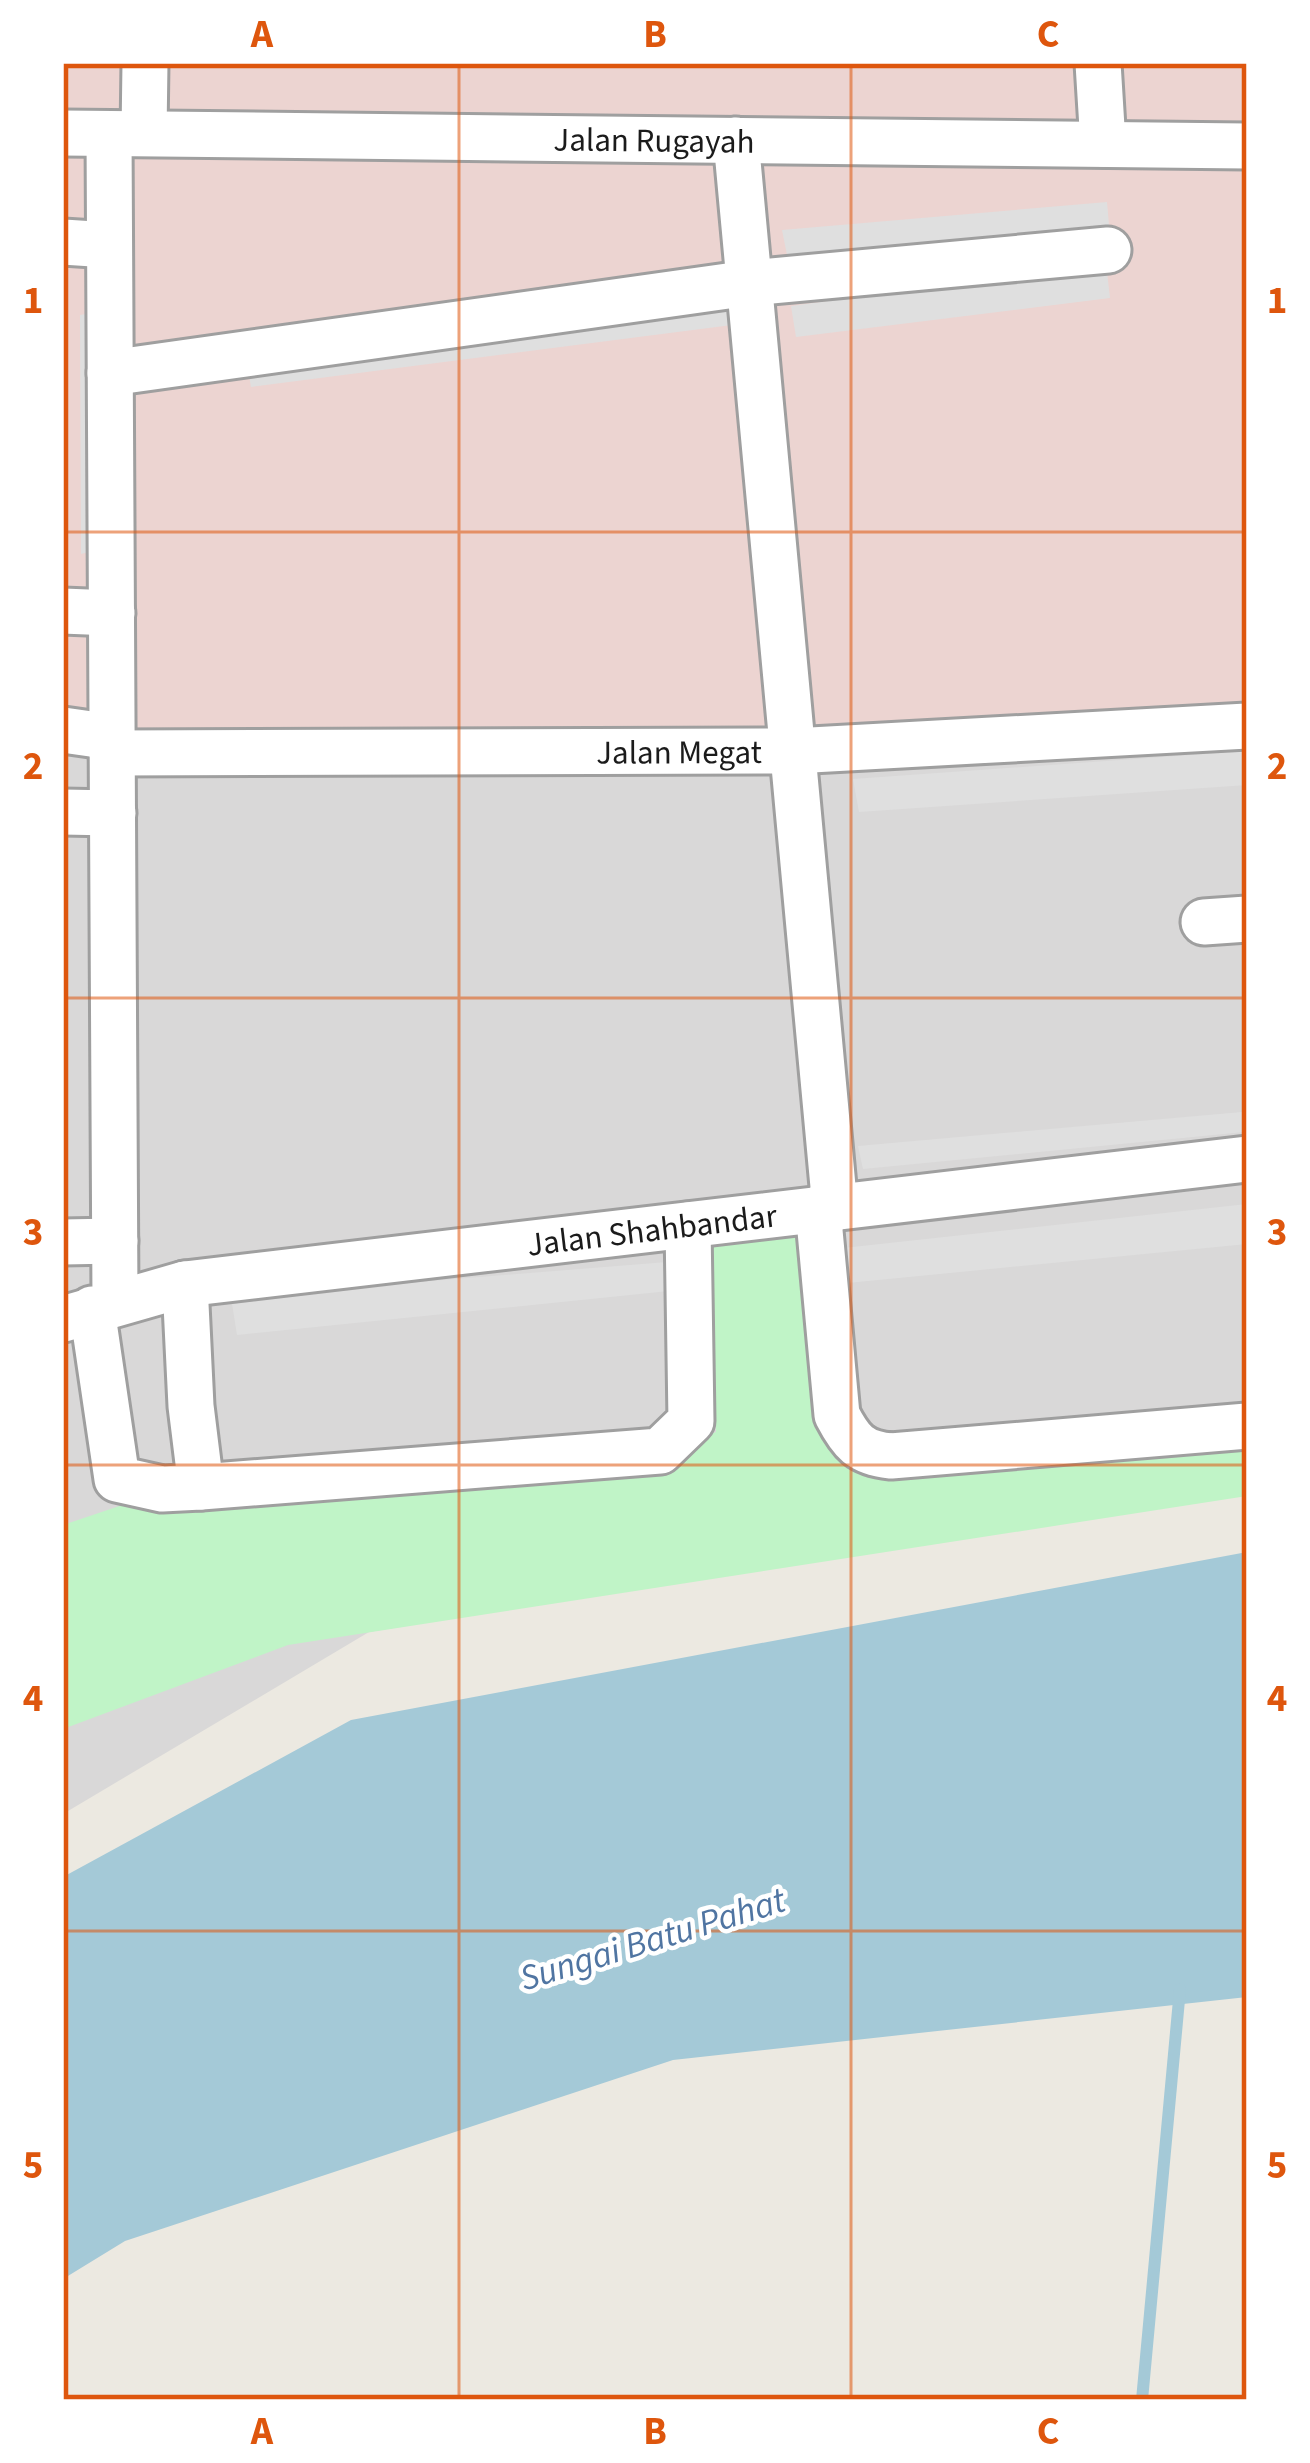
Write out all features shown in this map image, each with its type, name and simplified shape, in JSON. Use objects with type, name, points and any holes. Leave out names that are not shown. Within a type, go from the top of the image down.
[{"type":"street","points":[[145,63],[126,134],[109,244],[115,1241],[90,1310],[117,1479],[162,1489],[201,1487],[660,1451],[691,1421],[688,1225]]},
{"type":"street","points":[[1098,63],[1103,144]]},
{"type":"street","name":"Jalan Rugayah","points":[[63,133],[1247,146]]},
{"type":"street","points":[[736,140],[793,752],[837,1414],[850,1440],[867,1453],[891,1456],[1247,1426]]},
{"type":"street","points":[[63,242],[109,244]]},
{"type":"street","points":[[110,373],[749,283],[1108,250]]},
{"type":"street","points":[[63,610],[112,613]]},
{"type":"street","name":"Jalan Megat","points":[[63,730],[112,745],[793,752],[1247,726]]},
{"type":"street","points":[[63,812],[112,813]]},
{"type":"street","name":"Jalan Shahbandar","points":[[90,1310],[185,1284],[1247,1159]]},
{"type":"street","points":[[63,1242],[115,1241]]},
{"type":"street","points":[[185,1284],[191,1406],[201,1487]]},
{"type":"shaded area","points":[[63,63],[1247,63],[1247,1487],[369,1632],[63,1814]]},
{"type":"shaded area","points":[[63,63],[1247,63],[1247,711],[763,739],[63,739]]},
{"type":"shaded area","points":[[1107,202],[1110,236],[789,265],[782,230]]},
{"type":"shaded area","points":[[1106,263],[1110,298],[796,337],[791,306]]},
{"type":"shaded area","points":[[728,297],[732,325],[251,387],[246,358]]},
{"type":"shaded area","points":[[104,311],[106,548],[81,554],[80,315]]},
{"type":"shaded area","points":[[1247,751],[1247,785],[859,812],[853,779]]},
{"type":"shaded area","points":[[1242,1112],[1244,1132],[863,1169],[858,1146]]},
{"type":"shaded area","points":[[1247,1204],[1247,1244],[837,1284],[834,1249]]},
{"type":"shaded area","points":[[667,1262],[669,1291],[237,1335],[231,1297]]},
{"type":"green space","points":[[814,1231],[825,1424],[886,1478],[1247,1441],[1247,1496],[288,1645],[63,1729],[63,1525],[164,1491],[648,1461],[716,1432],[704,1242]]},
{"type":"water","name":"Sungai Batu Pahat","points":[[1247,1552],[1247,1997],[673,2060],[125,2241],[63,2279],[63,1877],[351,1720]]},
{"type":"waterway","points":[[1142,2400],[1180,1989]]}]
